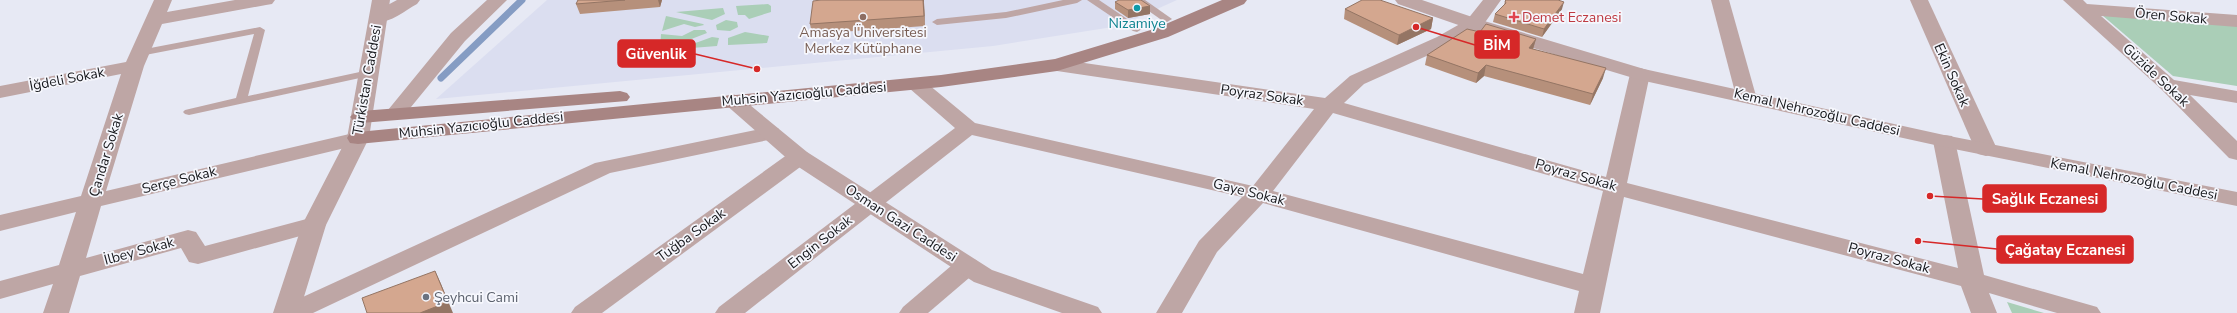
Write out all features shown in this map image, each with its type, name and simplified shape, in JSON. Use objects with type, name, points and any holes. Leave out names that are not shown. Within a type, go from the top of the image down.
[{"type":"main road","name":"Muhsin Yazıcıoğlu Caddesi","points":[[360,127],[395,114],[801,83],[1036,57],[1101,41],[1167,18],[1209,0]]},
{"type":"main road","name":"Muhsin Yazıcıoğlu Caddesi","points":[[360,127],[732,100],[916,84],[1057,65],[1161,33],[1238,0]]},
{"type":"street","name":"Çandar Sokak","points":[[56,313],[99,172],[137,60],[163,0]]},
{"type":"street","points":[[155,20],[266,0]]},
{"type":"street","points":[[379,9],[411,0]]},
{"type":"street","points":[[395,114],[458,37],[498,0]]},
{"type":"street","name":"Kemal Nehrozoğlu Caddesi","points":[[1404,0],[1474,24],[1640,74],[1746,96],[1944,141],[2237,199]]},
{"type":"street","points":[[1169,313],[1208,247],[1258,194],[1329,105],[1357,80],[1444,41],[1474,24],[1492,0]]},
{"type":"street","points":[[1720,0],[1746,96]]},
{"type":"street","name":"Ekin Sokak","points":[[1919,0],[1986,149]]},
{"type":"street","name":"Ören Sokak","points":[[2077,4],[2237,21]]},
{"type":"street","name":"Güzide Sokak","points":[[2077,4],[2168,85],[2237,153]]},
{"type":"street","name":"Türkistan Caddesi","points":[[286,313],[314,225],[360,127],[379,9]]},
{"type":"street","name":"İğdeli Sokak","points":[[0,92],[137,60]]},
{"type":"street","name":"Poyraz Sokak","points":[[1057,65],[1329,105],[1615,186],[1972,280],[2088,313]]},
{"type":"street","points":[[1587,313],[1640,74]]},
{"type":"street","name":"Gaye Sokak","points":[[916,84],[968,128],[1258,194],[1594,286]]},
{"type":"street","points":[[2168,85],[2237,97]]},
{"type":"street","name":"Osman Gazi Caddesi","points":[[732,100],[799,157],[869,204],[983,276],[1089,313]]},
{"type":"street","name":"Serçe Sokak","points":[[0,223],[91,202],[360,127]]},
{"type":"street","name":"Engin Sokak","points":[[728,313],[968,128]]},
{"type":"street","points":[[290,313],[603,168],[770,133]]},
{"type":"street","points":[[1944,141],[1972,280],[1984,313]]},
{"type":"street","name":"Tuğba Sokak","points":[[584,313],[799,157]]},
{"type":"street","name":"İlbey Sokak","points":[[0,290],[188,238],[198,256],[314,225]]},
{"type":"street","points":[[912,313],[968,266]]},
{"type":"lane","points":[[937,22],[1006,15],[1076,0]]},
{"type":"lane","points":[[1092,0],[1137,29]]},
{"type":"lane","points":[[1138,0],[1167,18]]},
{"type":"lane","points":[[137,60],[260,30],[241,100]]},
{"type":"lane","points":[[189,112],[368,73]]},
{"type":"shaded area","points":[[547,0],[1177,0],[1119,26],[993,46],[436,99]]},
{"type":"green space","points":[[768,4],[771,6],[771,12],[749,19],[745,15],[738,15],[736,6]]},
{"type":"green space","points":[[723,8],[725,14],[712,20],[676,12]]},
{"type":"green space","points":[[2102,15],[2237,26],[2237,86],[2173,76]]},
{"type":"green space","points":[[666,16],[704,25],[695,27],[684,24],[662,31]]},
{"type":"green space","points":[[726,20],[737,22],[738,27],[730,31],[717,30],[716,25]]},
{"type":"green space","points":[[694,30],[705,30],[707,33],[660,51],[661,34],[682,36]]},
{"type":"green space","points":[[745,32],[769,36],[767,43],[728,45],[728,38]]},
{"type":"green space","points":[[712,37],[719,38],[717,46],[679,49]]},
{"type":"green space","points":[[2007,302],[2044,313],[2012,313]]},
{"type":"building","points":[[578,0],[625,0],[576,4]]},
{"type":"building","points":[[923,0],[924,16],[810,24],[813,1]]},
{"type":"building","points":[[1119,0],[1141,0],[1150,6],[1128,10],[1115,2]]},
{"type":"building","points":[[1362,0],[1380,0],[1433,18],[1399,35],[1345,9]]},
{"type":"building","points":[[1506,0],[1558,0],[1564,2],[1544,29],[1495,14],[1506,3]]},
{"type":"building","points":[[1486,24],[1536,39],[1529,48],[1606,68],[1593,94],[1486,65],[1478,73],[1427,55],[1467,29],[1480,32]]},
{"type":"building","points":[[435,271],[448,302],[420,313],[367,313],[362,298]]},
{"type":"waterway","points":[[441,78],[522,0]]},
{"type":"place","name":"Nizamiye","points":[[1137,8]]},
{"type":"place","name":"Amasya Üniversitesi Merkez Kütüphane","points":[[863,17]]},
{"type":"place","name":"Demet Eczanesi","points":[[1514,17]]},
{"type":"place","name":"BİM","points":[[1416,27]]},
{"type":"place","name":"Güvenlik","points":[[757,69]]},
{"type":"place","name":"Sağlık Eczanesi","points":[[1930,196]]},
{"type":"place","name":"Çağatay Eczanesi","points":[[1918,241]]},
{"type":"place","name":"Şeyhcui Cami","points":[[426,297]]}]
